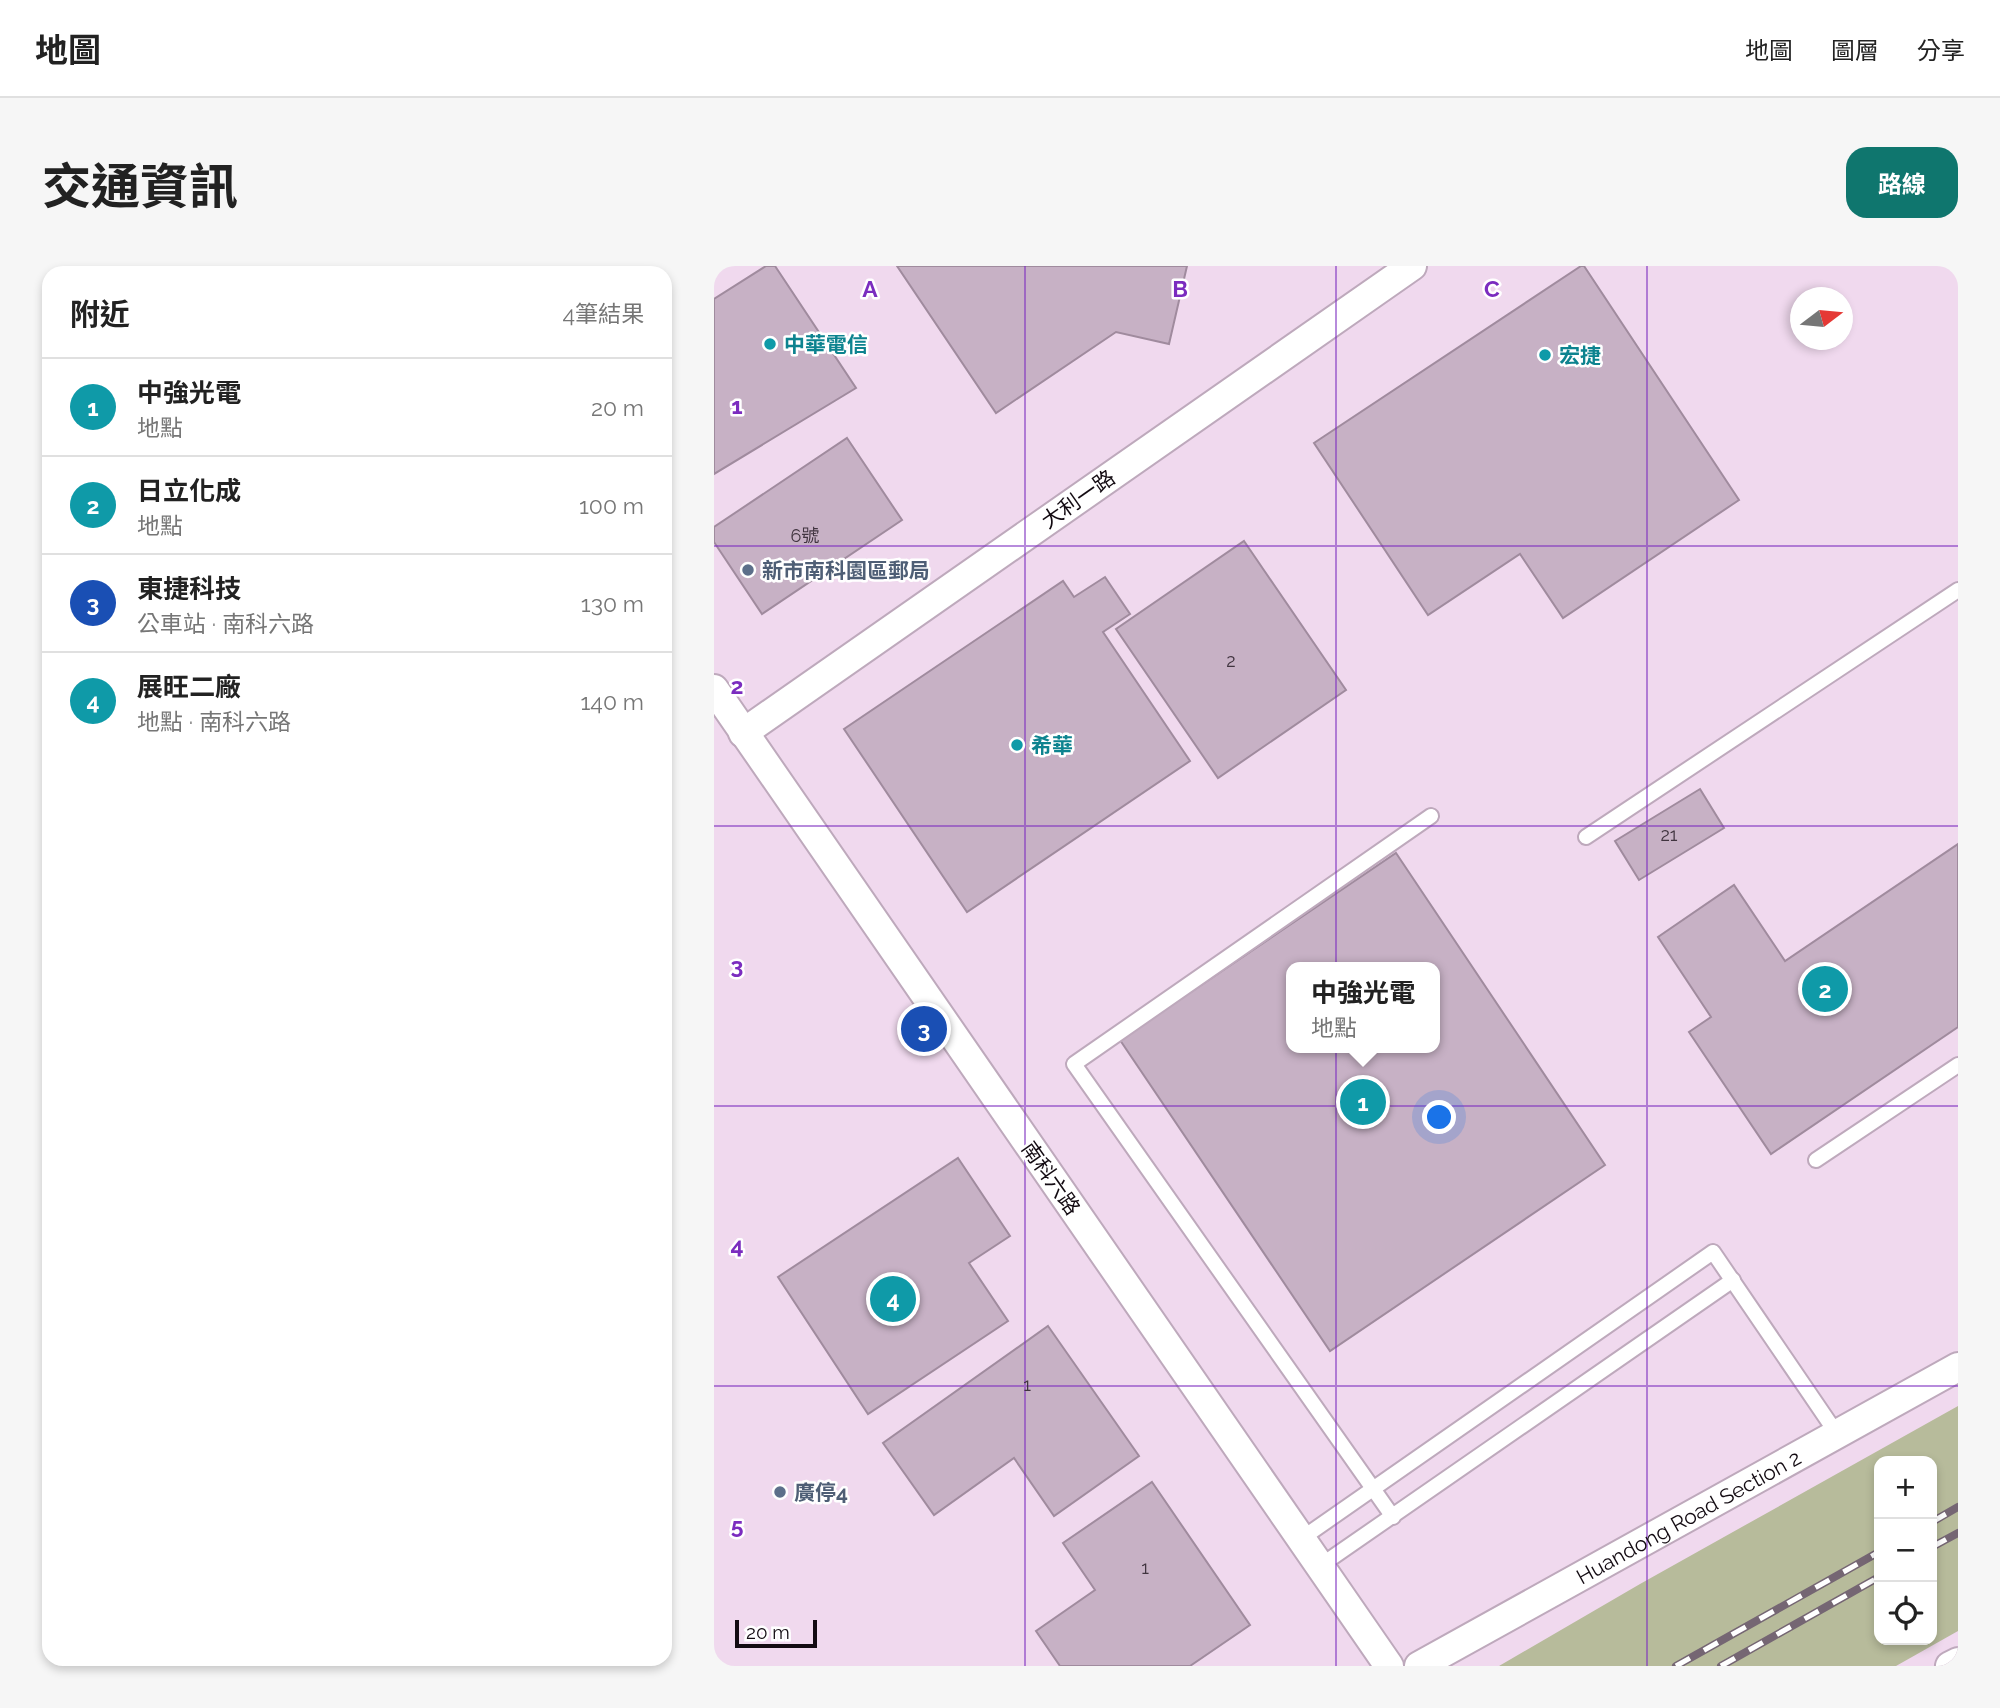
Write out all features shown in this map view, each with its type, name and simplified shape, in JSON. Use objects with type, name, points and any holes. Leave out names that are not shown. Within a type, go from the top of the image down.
[{"type":"street","name":"大利一路","points":[[743,733],[1412,266]]},
{"type":"street","name":"南科六路","points":[[714,689],[1389,1666]]},
{"type":"street","name":"Huandong Road Section 2","points":[[1419,1666],[1958,1367]]},
{"type":"street","points":[[1950,1666],[1958,1661]]},
{"type":"lane","points":[[1586,837],[1958,590]]},
{"type":"lane","points":[[1393,1517],[1074,1064],[1431,816]]},
{"type":"lane","points":[[1816,1160],[1958,1065]]},
{"type":"lane","points":[[1301,1539],[1713,1252],[1838,1434]]},
{"type":"lane","points":[[1320,1566],[1733,1280]]},
{"type":"green space","points":[[1958,1406],[1958,1631],[1937,1643],[1937,1456],[1874,1456],[1874,1645],[1933,1645],[1896,1666],[1499,1666]]},
{"type":"building","name":"中華電信","points":[[766,266],[775,266],[856,388],[714,474],[714,299]]},
{"type":"building","points":[[897,266],[1187,266],[1169,344],[1116,332],[996,413]]},
{"type":"building","name":"宏捷","points":[[1584,266],[1739,500],[1563,618],[1520,554],[1428,615],[1314,443]]},
{"type":"building","points":[[847,438],[902,520],[762,614],[714,542],[714,527]]},
{"type":"building","points":[[1244,541],[1346,690],[1218,778],[1116,629]]},
{"type":"building","name":"希華","points":[[1105,577],[1130,614],[1103,632],[1190,761],[967,912],[844,729],[1063,581],[1074,597]]},
{"type":"building","points":[[1700,789],[1724,828],[1639,880],[1615,841]]},
{"type":"building","points":[[1958,844],[1958,1027],[1771,1154],[1689,1032],[1711,1017],[1658,937],[1734,885],[1785,961]]},
{"type":"building","points":[[1396,853],[1605,1165],[1330,1351],[1120,1040]]},
{"type":"building","points":[[958,1158],[1010,1236],[969,1263],[1008,1321],[868,1414],[778,1277]]},
{"type":"building","points":[[1048,1326],[1139,1456],[1054,1516],[1014,1458],[934,1515],[883,1443]]},
{"type":"building","points":[[1152,1482],[1250,1625],[1190,1666],[1060,1666],[1036,1631],[1095,1590],[1063,1543]]},
{"type":"railway","points":[[1937,1519],[1958,1507]]},
{"type":"railway","points":[[1937,1544],[1958,1533]]},
{"type":"railway","points":[[1676,1666],[1874,1555]]},
{"type":"railway","points":[[1721,1666],[1874,1580]]},
{"type":"place","name":"中華電信","points":[[770,344]]},
{"type":"place","name":"宏捷","points":[[1545,355]]},
{"type":"place","name":"新市南科園區郵局","points":[[748,570]]},
{"type":"place","name":"希華","points":[[1017,745]]},
{"type":"place","name":"日立化成","points":[[1825,989]]},
{"type":"place","name":"東捷科技","points":[[924,1029]]},
{"type":"place","name":"中強光電","points":[[1363,1102]]},
{"type":"place","name":"展旺二廠","points":[[893,1299]]},
{"type":"place","name":"廣停4","points":[[780,1492]]}]
